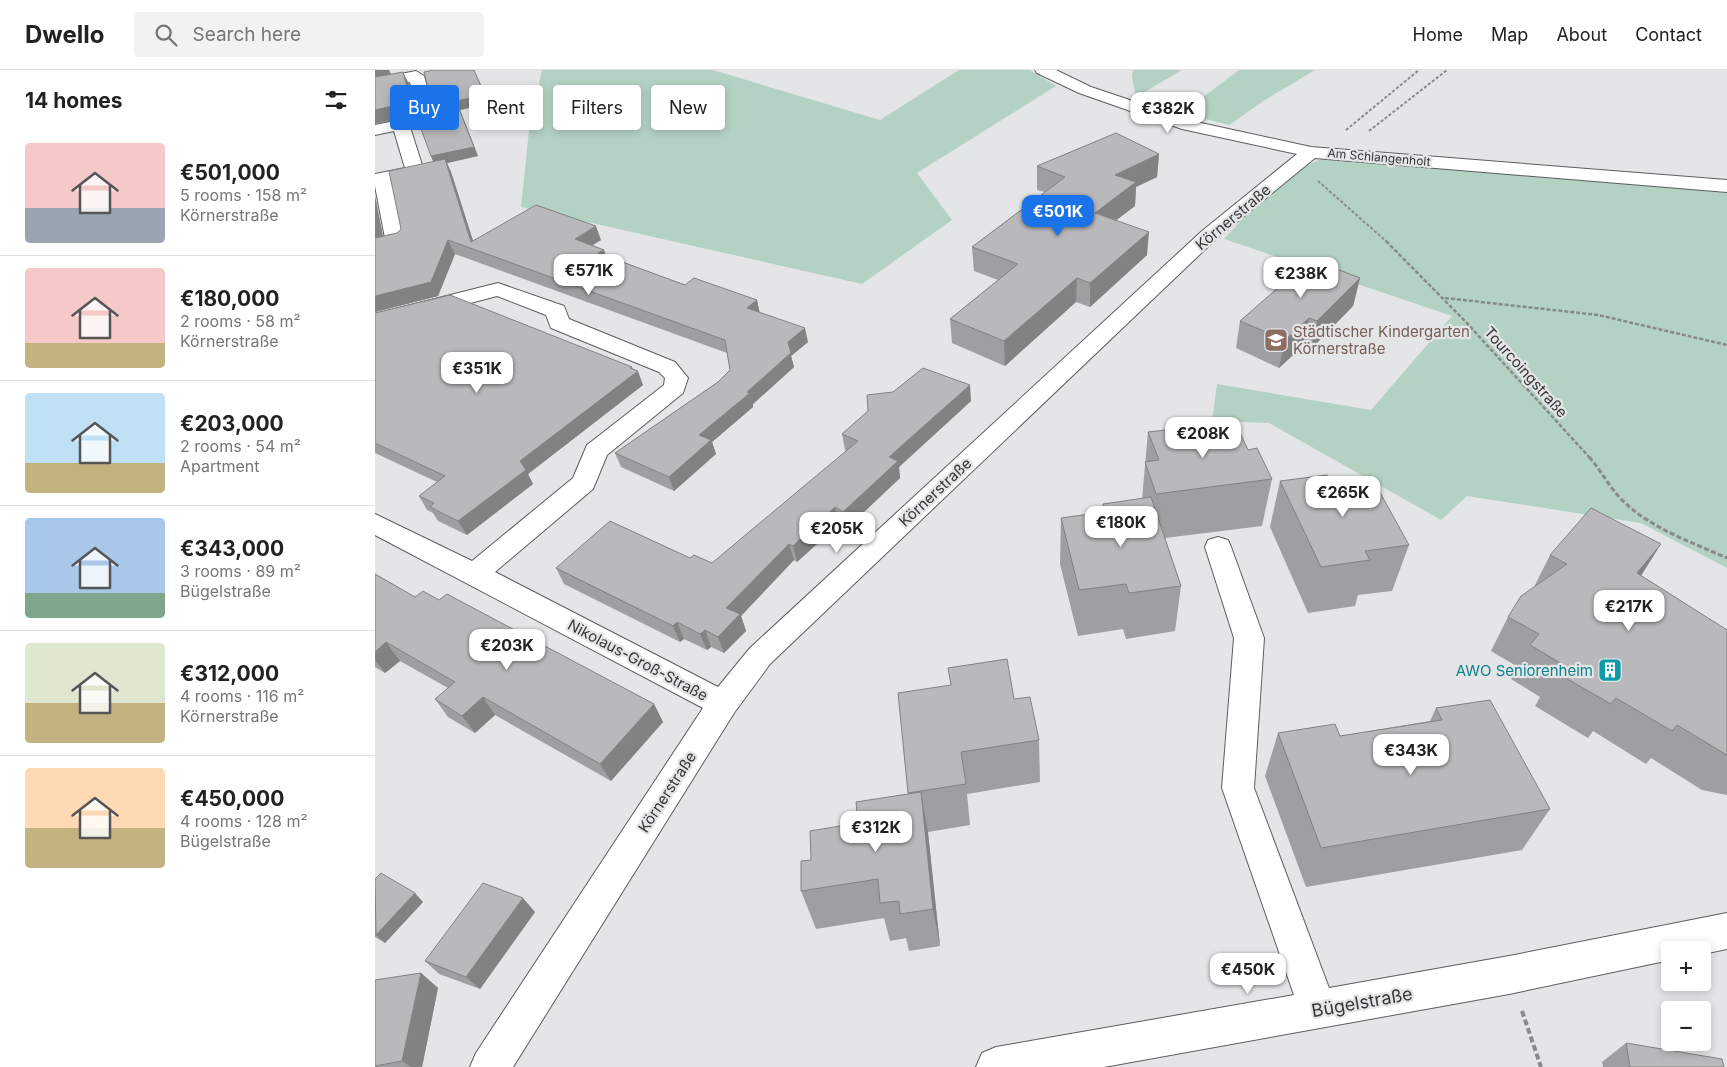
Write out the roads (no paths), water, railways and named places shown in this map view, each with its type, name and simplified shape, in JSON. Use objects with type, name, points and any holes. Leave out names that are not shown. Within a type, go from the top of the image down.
[{"type":"street","name":"Am Schlangenholt","points":[[1043,70],[1085,90],[1188,125],[1304,158],[1727,186]]},
{"type":"street","points":[[375,84],[433,73]]},
{"type":"street","points":[[416,76],[419,85]]},
{"type":"street","points":[[375,130],[390,126]]},
{"type":"street","points":[[375,246],[396,241],[379,179],[415,171],[402,130]]},
{"type":"street","name":"Körnerstraße","points":[[490,1067],[723,704],[760,656],[1209,235],[1304,158]]},
{"type":"street","points":[[375,321],[498,289],[556,311],[559,323],[667,367],[675,374],[678,381],[675,388],[596,451],[584,482],[473,574]]},
{"type":"street","name":"Nikolaus-Groß-Straße","points":[[375,523],[723,704]]},
{"type":"street","points":[[1218,548],[1249,638],[1238,788],[1318,1010]]},
{"type":"street","name":"Bügelstraße","points":[[995,1067],[1509,975],[1727,931]]},
{"type":"place","name":"Städtischer Kindergarten Körnerstraße","points":[[1276,340]]},
{"type":"place","name":"AWO Seniorenheim","points":[[1610,670]]}]
